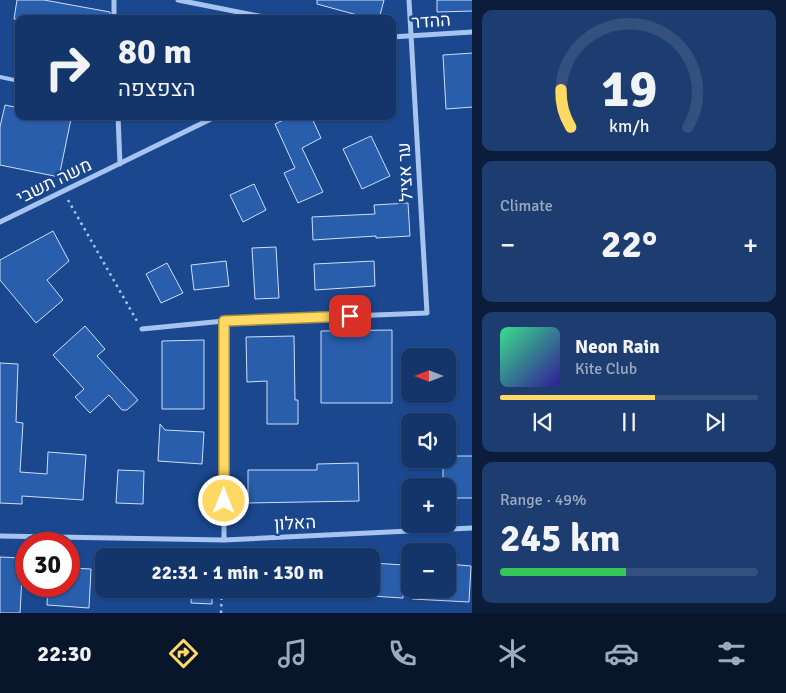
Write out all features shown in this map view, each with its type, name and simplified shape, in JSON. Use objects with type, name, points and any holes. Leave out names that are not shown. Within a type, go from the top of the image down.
[{"type":"street","points":[[114,0],[114,15]]},
{"type":"street","points":[[178,0],[254,15]]},
{"type":"street","name":"ער אציל","points":[[224,321],[426,313],[409,0]]},
{"type":"street","name":"ההדר","points":[[396,37],[472,32]]},
{"type":"street","points":[[118,120],[120,164]]},
{"type":"street","name":"משה תשבי","points":[[0,222],[209,120]]},
{"type":"street","points":[[142,329],[224,321],[224,540]]},
{"type":"street","name":"האלון","points":[[0,536],[224,540],[472,528]]},
{"type":"lane","points":[[0,77],[15,80]]},
{"type":"path","points":[[63,192],[142,329]]},
{"type":"path","points":[[221,613],[222,598]]},
{"type":"building","points":[[17,0],[44,0],[110,12],[110,15],[15,15],[14,19]]},
{"type":"building","points":[[317,0],[384,0],[380,15],[357,15],[317,4]]},
{"type":"building","points":[[437,0],[472,0],[472,11],[437,12]]},
{"type":"building","points":[[472,53],[472,107],[446,109],[443,55]]},
{"type":"building","points":[[5,105],[15,107],[15,120],[71,120],[59,177],[0,165],[0,127]]},
{"type":"building","points":[[284,120],[313,120],[321,138],[302,148],[323,192],[298,203],[284,173],[295,168],[275,124]]},
{"type":"building","points":[[371,136],[390,176],[362,189],[343,149]]},
{"type":"building","points":[[254,184],[266,210],[243,222],[230,195]]},
{"type":"building","points":[[408,203],[410,236],[313,240],[312,217],[375,214],[374,205]]},
{"type":"building","points":[[53,231],[69,261],[47,280],[63,300],[36,323],[0,280],[0,260]]},
{"type":"building","points":[[276,247],[279,298],[255,299],[252,248]]},
{"type":"building","points":[[226,261],[229,286],[194,290],[191,265]]},
{"type":"building","points":[[374,261],[375,286],[315,290],[314,264]]},
{"type":"building","points":[[167,263],[183,293],[161,303],[146,274]]},
{"type":"building","points":[[85,326],[105,349],[97,356],[138,400],[127,410],[122,410],[109,395],[90,413],[75,397],[84,389],[53,355]]},
{"type":"building","points":[[392,330],[392,403],[321,403],[321,331]]},
{"type":"building","points":[[294,336],[295,400],[298,400],[298,424],[267,424],[267,381],[247,382],[246,337]]},
{"type":"building","points":[[204,340],[204,409],[162,409],[162,341]]},
{"type":"building","points":[[0,363],[18,364],[16,422],[23,423],[20,472],[47,474],[48,452],[86,455],[83,500],[22,496],[22,504],[0,503]]},
{"type":"building","points":[[160,424],[165,430],[204,432],[202,464],[158,461]]},
{"type":"building","points":[[456,456],[472,456],[472,498],[456,498],[456,478],[443,478],[443,468],[456,468]]},
{"type":"building","points":[[358,463],[359,501],[248,503],[248,470],[317,470],[317,464]]},
{"type":"building","points":[[118,470],[144,471],[143,504],[116,503]]},
{"type":"building","points":[[0,557],[15,558],[15,597],[21,597],[20,613],[0,613]]},
{"type":"building","points":[[380,564],[401,565],[401,598],[380,597]]},
{"type":"building","points":[[456,565],[471,566],[469,602],[412,599],[456,598]]},
{"type":"building","points":[[80,568],[91,569],[89,608],[47,605],[47,597],[80,597]]},
{"type":"building","points":[[191,598],[212,598],[212,604],[191,603]]},
{"type":"route","points":[[224,501],[224,321],[350,316]]}]
